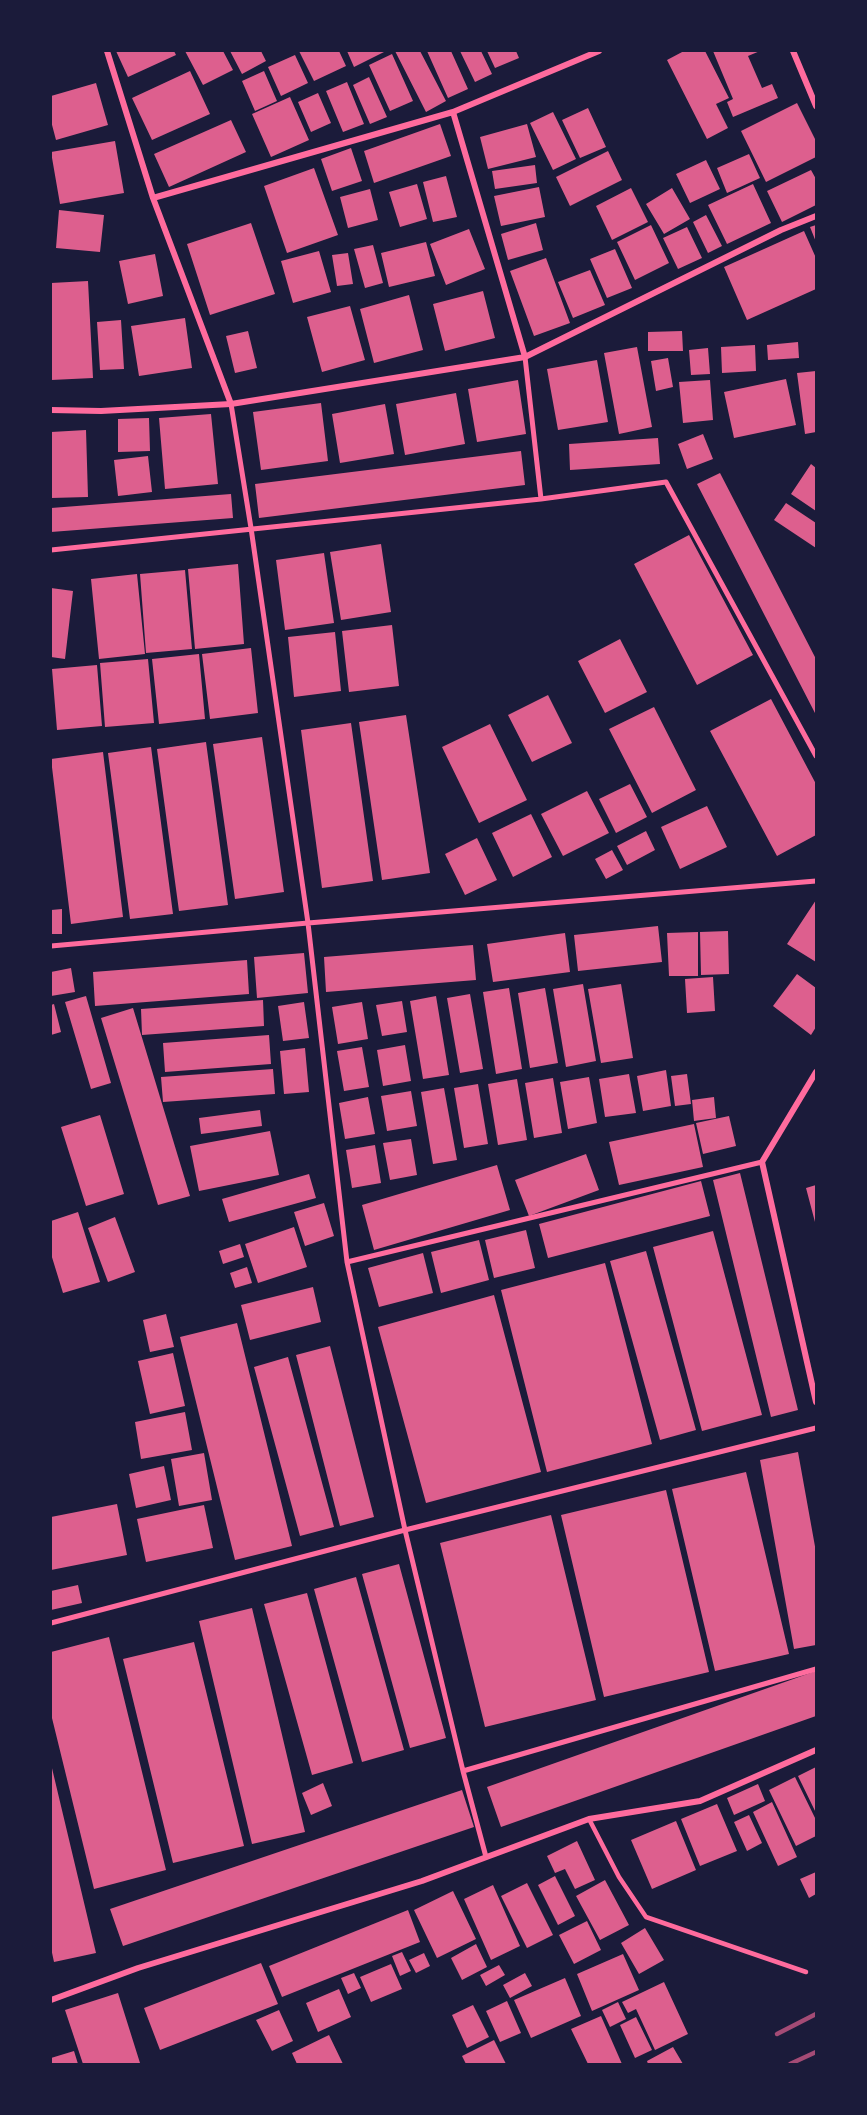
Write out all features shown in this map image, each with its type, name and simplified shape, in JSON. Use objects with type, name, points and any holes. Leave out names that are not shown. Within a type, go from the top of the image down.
[{"type":"street","points":[[106,51],[153,198],[231,404],[308,923],[347,1262],[405,1530],[486,1857]]},
{"type":"street","points":[[153,198],[453,112],[599,51]]},
{"type":"street","points":[[793,51],[816,106]]},
{"type":"street","points":[[453,112],[525,357],[541,499]]},
{"type":"street","points":[[51,410],[101,411],[231,404],[525,357],[781,230],[816,216]]},
{"type":"street","points":[[51,550],[541,499],[666,482],[816,756]]},
{"type":"street","points":[[51,946],[816,881]]},
{"type":"street","points":[[816,1072],[762,1161],[816,1402]]},
{"type":"street","points":[[347,1262],[762,1161]]},
{"type":"street","points":[[51,1623],[405,1530],[816,1428]]},
{"type":"street","points":[[463,1771],[816,1669]]},
{"type":"street","points":[[51,2000],[138,1968],[422,1881],[589,1820],[700,1801],[816,1750]]},
{"type":"lane","points":[[589,1820],[619,1877],[646,1917],[806,1972]]},
{"type":"building","points":[[116,51],[174,51],[176,55],[128,77]]},
{"type":"building","points":[[185,51],[223,51],[233,70],[203,85]]},
{"type":"building","points":[[230,51],[261,51],[266,61],[242,74]]},
{"type":"building","points":[[299,51],[339,51],[346,66],[314,81]]},
{"type":"building","points":[[347,51],[386,51],[354,67]]},
{"type":"building","points":[[395,51],[420,51],[446,101],[426,112]]},
{"type":"building","points":[[427,51],[451,51],[468,89],[448,98]]},
{"type":"building","points":[[460,51],[481,51],[492,74],[475,82]]},
{"type":"building","points":[[487,51],[516,51],[519,58],[495,68]]},
{"type":"building","points":[[684,51],[705,51],[729,98],[716,104],[728,128],[707,139],[667,60]]},
{"type":"building","points":[[713,51],[760,51],[748,56],[762,88],[772,84],[778,98],[733,117],[727,102],[733,99]]},
{"type":"building","points":[[392,54],[413,101],[390,111],[369,65]]},
{"type":"building","points":[[295,55],[308,83],[281,96],[268,67]]},
{"type":"building","points":[[190,71],[210,114],[152,140],[132,98]]},
{"type":"building","points":[[264,71],[277,101],[255,111],[242,81]]},
{"type":"building","points":[[369,77],[387,117],[370,124],[353,85]]},
{"type":"building","points":[[347,82],[364,124],[343,132],[326,91]]},
{"type":"building","points":[[96,83],[108,125],[56,140],[51,121],[51,96]]},
{"type":"building","points":[[318,93],[331,123],[311,132],[298,102]]},
{"type":"building","points":[[290,97],[309,140],[271,157],[252,114]]},
{"type":"building","points":[[797,103],[816,141],[816,157],[766,182],[741,131]]},
{"type":"building","points":[[588,108],[606,147],[580,158],[562,120]]},
{"type":"building","points":[[553,112],[576,159],[553,170],[530,123]]},
{"type":"building","points":[[231,120],[246,152],[169,187],[154,154]]},
{"type":"building","points":[[440,124],[451,156],[374,183],[364,151]]},
{"type":"building","points":[[527,124],[536,157],[488,169],[480,137]]},
{"type":"building","points":[[115,141],[124,193],[60,204],[51,152]]},
{"type":"building","points":[[351,148],[362,181],[332,191],[321,159]]},
{"type":"building","points":[[608,151],[622,180],[570,206],[556,177]]},
{"type":"building","points":[[749,154],[760,178],[727,193],[717,168]]},
{"type":"building","points":[[706,160],[720,189],[690,203],[676,174]]},
{"type":"building","points":[[535,165],[537,183],[495,189],[492,171]]},
{"type":"building","points":[[314,168],[338,235],[287,253],[264,186]]},
{"type":"building","points":[[811,170],[816,179],[816,205],[782,222],[767,191]]},
{"type":"building","points":[[446,176],[457,217],[433,222],[423,182]]},
{"type":"building","points":[[417,184],[427,219],[400,227],[389,192]]},
{"type":"building","points":[[753,184],[771,223],[727,244],[708,205]]},
{"type":"building","points":[[539,187],[545,217],[501,226],[494,196]]},
{"type":"building","points":[[631,188],[648,222],[612,240],[596,206]]},
{"type":"building","points":[[672,188],[690,219],[664,234],[646,204]]},
{"type":"building","points":[[370,189],[378,220],[348,228],[340,197]]},
{"type":"building","points":[[59,210],[104,215],[100,252],[56,248]]},
{"type":"building","points":[[706,215],[722,246],[708,253],[693,222]]},
{"type":"building","points":[[251,223],[275,294],[210,315],[187,244]]},
{"type":"building","points":[[536,223],[543,250],[508,260],[501,234]]},
{"type":"building","points":[[651,225],[669,263],[635,280],[617,242]]},
{"type":"building","points":[[816,225],[816,242],[810,227]]},
{"type":"building","points":[[687,227],[702,258],[678,269],[663,238]]},
{"type":"building","points":[[469,229],[485,269],[446,285],[430,244]]},
{"type":"building","points":[[804,231],[816,258],[816,289],[747,320],[724,267]]},
{"type":"building","points":[[426,242],[435,276],[389,287],[381,253]]},
{"type":"building","points":[[373,245],[383,283],[365,288],[354,249]]},
{"type":"building","points":[[615,249],[632,288],[607,298],[590,259]]},
{"type":"building","points":[[319,251],[331,292],[293,303],[281,261]]},
{"type":"building","points":[[348,253],[353,284],[337,286],[332,255]]},
{"type":"building","points":[[155,254],[163,296],[128,304],[119,261]]},
{"type":"building","points":[[546,258],[570,323],[534,336],[510,271]]},
{"type":"building","points":[[590,270],[605,305],[573,318],[558,282]]},
{"type":"building","points":[[88,281],[93,378],[51,380],[51,283]]},
{"type":"building","points":[[483,291],[495,338],[445,351],[433,304]]},
{"type":"building","points":[[409,295],[423,350],[374,363],[360,309]]},
{"type":"building","points":[[350,306],[365,360],[322,372],[307,317]]},
{"type":"building","points":[[185,318],[192,368],[139,376],[131,326]]},
{"type":"building","points":[[121,320],[124,369],[100,370],[97,322]]},
{"type":"building","points":[[248,331],[257,368],[235,373],[226,336]]},
{"type":"building","points":[[682,331],[683,351],[648,351],[648,332]]},
{"type":"building","points":[[798,342],[799,358],[768,360],[767,345]]},
{"type":"building","points":[[755,345],[756,371],[722,373],[721,347]]},
{"type":"building","points":[[637,347],[652,427],[619,434],[604,353]]},
{"type":"building","points":[[708,348],[710,374],[691,375],[689,350]]},
{"type":"building","points":[[668,358],[673,387],[656,391],[651,361]]},
{"type":"building","points":[[597,360],[608,422],[558,430],[547,369]]},
{"type":"building","points":[[816,371],[816,432],[805,434],[797,373]]},
{"type":"building","points":[[786,379],[796,425],[734,438],[724,392]]},
{"type":"building","points":[[518,380],[526,434],[477,442],[468,389]]},
{"type":"building","points":[[710,380],[713,420],[683,423],[679,382]]},
{"type":"building","points":[[456,393],[465,444],[405,455],[396,404]]},
{"type":"building","points":[[321,403],[328,461],[261,470],[253,412]]},
{"type":"building","points":[[385,404],[394,454],[340,463],[332,414]]},
{"type":"building","points":[[211,414],[218,484],[165,489],[159,418]]},
{"type":"building","points":[[149,418],[150,451],[118,452],[118,419]]},
{"type":"building","points":[[86,430],[88,497],[51,498],[51,432]]},
{"type":"building","points":[[703,434],[713,459],[687,469],[678,444]]},
{"type":"building","points":[[658,438],[660,464],[570,470],[569,444]]},
{"type":"building","points":[[521,451],[525,485],[259,518],[255,484]]},
{"type":"building","points":[[148,456],[152,492],[118,496],[114,460]]},
{"type":"building","points":[[811,464],[816,468],[816,511],[791,494]]},
{"type":"building","points":[[720,473],[816,659],[816,715],[697,484]]},
{"type":"building","points":[[231,494],[233,518],[51,532],[51,508]]},
{"type":"building","points":[[786,503],[816,523],[816,548],[774,520]]},
{"type":"building","points":[[689,535],[753,655],[697,685],[634,564]]},
{"type":"building","points":[[381,544],[391,612],[341,620],[330,552]]},
{"type":"building","points":[[324,553],[334,623],[285,630],[276,560]]},
{"type":"building","points":[[238,564],[244,644],[195,649],[188,569]]},
{"type":"building","points":[[185,570],[192,649],[146,653],[140,574]]},
{"type":"building","points":[[137,574],[145,654],[99,659],[91,579]]},
{"type":"building","points":[[51,588],[73,591],[65,659],[51,657]]},
{"type":"building","points":[[392,625],[399,686],[349,692],[342,631]]},
{"type":"building","points":[[335,632],[341,691],[294,697],[288,637]]},
{"type":"building","points":[[620,639],[647,692],[605,713],[578,661]]},
{"type":"building","points":[[251,648],[258,713],[210,719],[202,654]]},
{"type":"building","points":[[199,654],[205,719],[159,724],[152,659]]},
{"type":"building","points":[[148,659],[154,723],[105,727],[100,663]]},
{"type":"building","points":[[97,665],[102,726],[57,730],[52,669]]},
{"type":"building","points":[[548,695],[572,743],[532,762],[508,715]]},
{"type":"building","points":[[771,699],[816,784],[816,835],[777,856],[710,731]]},
{"type":"building","points":[[654,707],[696,790],[652,813],[609,729]]},
{"type":"building","points":[[406,715],[430,873],[382,880],[359,722]]},
{"type":"building","points":[[351,723],[373,881],[322,888],[301,730]]},
{"type":"building","points":[[490,724],[527,800],[479,823],[442,747]]},
{"type":"building","points":[[262,737],[284,892],[235,899],[213,744]]},
{"type":"building","points":[[206,742],[228,905],[179,911],[157,749]]},
{"type":"building","points":[[151,747],[173,914],[130,919],[108,753]]},
{"type":"building","points":[[103,752],[123,917],[71,924],[51,759]]},
{"type":"building","points":[[630,784],[647,817],[616,833],[599,799]]},
{"type":"building","points":[[587,791],[609,833],[563,856],[541,814]]},
{"type":"building","points":[[707,806],[727,847],[680,869],[661,827]]},
{"type":"building","points":[[531,814],[552,857],[513,877],[492,833]]},
{"type":"building","points":[[646,831],[655,850],[627,865],[617,846]]},
{"type":"building","points":[[477,838],[497,880],[465,895],[445,854]]},
{"type":"building","points":[[612,850],[623,870],[606,879],[595,859]]},
{"type":"building","points":[[816,900],[816,962],[787,944]]},
{"type":"building","points":[[62,909],[62,934],[51,934],[51,910]]},
{"type":"building","points":[[658,926],[662,962],[578,971],[574,935]]},
{"type":"building","points":[[728,931],[729,974],[701,975],[700,932]]},
{"type":"building","points":[[698,932],[698,976],[669,976],[667,933]]},
{"type":"building","points":[[565,933],[570,972],[493,982],[487,944]]},
{"type":"building","points":[[473,945],[476,980],[326,992],[324,957]]},
{"type":"building","points":[[304,953],[308,993],[257,998],[254,957]]},
{"type":"building","points":[[247,960],[249,994],[95,1006],[93,972]]},
{"type":"building","points":[[71,968],[75,992],[51,996],[51,972]]},
{"type":"building","points":[[797,974],[816,988],[816,1027],[811,1035],[773,1006]]},
{"type":"building","points":[[713,977],[715,1011],[687,1013],[685,979]]},
{"type":"building","points":[[583,984],[596,1061],[566,1067],[553,989]]},
{"type":"building","points":[[621,984],[633,1058],[601,1063],[588,989]]},
{"type":"building","points":[[509,988],[522,1069],[496,1074],[483,992]]},
{"type":"building","points":[[545,988],[558,1063],[530,1068],[518,993]]},
{"type":"building","points":[[470,994],[483,1069],[460,1073],[447,998]]},
{"type":"building","points":[[86,996],[111,1083],[91,1089],[65,1002]]},
{"type":"building","points":[[436,996],[449,1075],[423,1079],[410,1001]]},
{"type":"building","points":[[263,1000],[264,1026],[142,1035],[141,1009]]},
{"type":"building","points":[[402,1001],[407,1032],[382,1036],[376,1005]]},
{"type":"building","points":[[304,1002],[309,1038],[283,1041],[278,1006]]},
{"type":"building","points":[[362,1002],[368,1039],[338,1044],[332,1007]]},
{"type":"building","points":[[54,1004],[61,1032],[51,1035],[51,1005]]},
{"type":"building","points":[[133,1008],[190,1196],[158,1205],[101,1018]]},
{"type":"building","points":[[269,1035],[271,1064],[165,1072],[163,1043]]},
{"type":"building","points":[[405,1045],[411,1081],[383,1086],[377,1050]]},
{"type":"building","points":[[362,1047],[369,1087],[344,1091],[337,1051]]},
{"type":"building","points":[[305,1048],[309,1092],[284,1094],[280,1051]]},
{"type":"building","points":[[273,1069],[275,1094],[163,1102],[161,1077]]},
{"type":"building","points":[[666,1070],[671,1106],[643,1111],[637,1076]]},
{"type":"building","points":[[629,1074],[636,1113],[605,1117],[599,1079]]},
{"type":"building","points":[[687,1074],[691,1104],[675,1106],[671,1076]]},
{"type":"building","points":[[589,1077],[597,1123],[568,1129],[560,1082]]},
{"type":"building","points":[[553,1078],[562,1133],[534,1138],[525,1083]]},
{"type":"building","points":[[517,1079],[527,1140],[498,1145],[488,1084]]},
{"type":"building","points":[[478,1084],[488,1144],[464,1148],[454,1088]]},
{"type":"building","points":[[444,1088],[457,1160],[433,1164],[421,1092]]},
{"type":"building","points":[[411,1091],[417,1126],[387,1131],[381,1096]]},
{"type":"building","points":[[368,1097],[375,1134],[345,1139],[339,1103]]},
{"type":"building","points":[[714,1097],[716,1118],[694,1121],[692,1100]]},
{"type":"building","points":[[260,1110],[262,1126],[201,1134],[199,1118]]},
{"type":"building","points":[[100,1115],[124,1194],[86,1206],[61,1127]]},
{"type":"building","points":[[729,1116],[736,1146],[703,1154],[696,1123]]},
{"type":"building","points":[[694,1124],[703,1167],[619,1185],[609,1142]]},
{"type":"building","points":[[270,1131],[279,1175],[199,1191],[190,1146]]},
{"type":"building","points":[[411,1139],[417,1175],[390,1180],[383,1143]]},
{"type":"building","points":[[375,1145],[381,1183],[352,1188],[346,1150]]},
{"type":"building","points":[[586,1154],[599,1190],[529,1216],[515,1180]]},
{"type":"building","points":[[497,1165],[510,1210],[374,1250],[362,1205]]},
{"type":"building","points":[[740,1173],[798,1410],[771,1417],[713,1180]]},
{"type":"building","points":[[309,1174],[316,1198],[229,1222],[222,1199]]},
{"type":"building","points":[[701,1181],[710,1216],[548,1258],[539,1224]]},
{"type":"building","points":[[816,1185],[816,1222],[815,1222],[806,1188]]},
{"type":"building","points":[[324,1203],[334,1236],[305,1246],[294,1212]]},
{"type":"building","points":[[78,1212],[100,1282],[63,1293],[51,1254],[51,1221]]},
{"type":"building","points":[[115,1217],[135,1272],[108,1282],[88,1228]]},
{"type":"building","points":[[294,1227],[307,1267],[258,1283],[245,1244]]},
{"type":"building","points":[[526,1230],[535,1268],[494,1278],[485,1240]]},
{"type":"building","points":[[713,1231],[762,1415],[702,1431],[653,1247]]},
{"type":"building","points":[[479,1240],[489,1280],[441,1293],[431,1252]]},
{"type":"building","points":[[240,1244],[244,1257],[223,1264],[219,1251]]},
{"type":"building","points":[[646,1251],[696,1430],[660,1440],[610,1261]]},
{"type":"building","points":[[423,1253],[433,1293],[379,1307],[368,1268]]},
{"type":"building","points":[[605,1263],[652,1444],[547,1472],[501,1290]]},
{"type":"building","points":[[247,1267],[252,1283],[235,1288],[230,1273]]},
{"type":"building","points":[[313,1287],[321,1322],[250,1340],[241,1305]]},
{"type":"building","points":[[494,1295],[541,1472],[426,1503],[378,1327]]},
{"type":"building","points":[[166,1314],[174,1347],[150,1352],[143,1320]]},
{"type":"building","points":[[237,1323],[292,1546],[235,1560],[180,1337]]},
{"type":"building","points":[[330,1346],[374,1517],[340,1526],[296,1355]]},
{"type":"building","points":[[173,1353],[185,1406],[150,1414],[138,1361]]},
{"type":"building","points":[[288,1357],[334,1527],[300,1536],[254,1367]]},
{"type":"building","points":[[185,1412],[192,1450],[141,1459],[135,1422]]},
{"type":"building","points":[[798,1452],[816,1552],[816,1645],[794,1649],[760,1460]]},
{"type":"building","points":[[204,1453],[212,1500],[179,1506],[171,1459]]},
{"type":"building","points":[[164,1466],[171,1500],[136,1508],[129,1474]]},
{"type":"building","points":[[746,1472],[789,1654],[715,1671],[672,1489]]},
{"type":"building","points":[[666,1490],[709,1672],[604,1697],[561,1515]]},
{"type":"building","points":[[117,1504],[127,1555],[51,1570],[51,1517]]},
{"type":"building","points":[[204,1505],[213,1548],[146,1562],[137,1519]]},
{"type":"building","points":[[551,1515],[596,1700],[485,1727],[440,1543]]},
{"type":"building","points":[[399,1564],[446,1738],[410,1748],[362,1574]]},
{"type":"building","points":[[356,1577],[404,1750],[362,1762],[314,1589]]},
{"type":"building","points":[[78,1585],[82,1603],[51,1610],[51,1591]]},
{"type":"building","points":[[307,1593],[353,1763],[312,1775],[264,1604]]},
{"type":"building","points":[[252,1608],[305,1832],[252,1844],[199,1621]]},
{"type":"building","points":[[109,1637],[166,1870],[94,1889],[51,1714],[51,1652]]},
{"type":"building","points":[[194,1642],[244,1846],[173,1863],[123,1659]]},
{"type":"building","points":[[816,1671],[816,1716],[501,1827],[487,1787]]},
{"type":"building","points":[[51,1764],[96,1953],[54,1962],[51,1948]]},
{"type":"building","points":[[816,1767],[816,1813],[798,1776]]},
{"type":"building","points":[[795,1777],[816,1820],[816,1836],[796,1846],[769,1790]]},
{"type":"building","points":[[323,1783],[332,1806],[311,1815],[302,1793]]},
{"type":"building","points":[[758,1784],[765,1801],[734,1815],[727,1798]]},
{"type":"building","points":[[462,1790],[474,1827],[123,1946],[110,1909]]},
{"type":"building","points":[[772,1802],[797,1857],[778,1866],[753,1812]]},
{"type":"building","points":[[717,1804],[737,1851],[700,1866],[681,1819]]},
{"type":"building","points":[[749,1815],[762,1843],[747,1851],[734,1822]]},
{"type":"building","points":[[676,1821],[696,1870],[652,1889],[631,1840]]},
{"type":"building","points":[[577,1841],[595,1880],[575,1889],[565,1869],[555,1873],[547,1856]]},
{"type":"building","points":[[816,1872],[816,1894],[809,1898],[800,1879]]},
{"type":"building","points":[[555,1876],[575,1916],[558,1925],[538,1885]]},
{"type":"building","points":[[605,1880],[629,1925],[600,1940],[576,1896]]},
{"type":"building","points":[[527,1883],[553,1935],[527,1948],[501,1896]]},
{"type":"building","points":[[493,1885],[520,1946],[491,1960],[464,1899]]},
{"type":"building","points":[[453,1891],[476,1939],[437,1958],[414,1910]]},
{"type":"building","points":[[408,1910],[420,1942],[282,1997],[269,1966]]},
{"type":"building","points":[[587,1921],[601,1950],[574,1964],[559,1935]]},
{"type":"building","points":[[645,1928],[664,1960],[639,1974],[621,1943]]},
{"type":"building","points":[[476,1944],[487,1967],[462,1980],[451,1958]]},
{"type":"building","points":[[402,1952],[411,1971],[400,1976],[392,1956]]},
{"type":"building","points":[[424,1953],[430,1966],[416,1973],[409,1960]]},
{"type":"building","points":[[623,1954],[639,1990],[592,2011],[577,1974]]},
{"type":"building","points":[[261,1963],[278,2004],[160,2050],[144,2008]]},
{"type":"building","points":[[391,1964],[402,1989],[371,2002],[360,1977]]},
{"type":"building","points":[[499,1965],[505,1975],[486,1986],[480,1975]]},
{"type":"building","points":[[354,1973],[361,1988],[348,1994],[341,1978]]},
{"type":"building","points":[[525,1973],[532,1986],[510,1998],[503,1985]]},
{"type":"building","points":[[565,1978],[581,2016],[531,2038],[514,2000]]},
{"type":"building","points":[[664,1982],[688,2034],[655,2050],[636,2009],[628,2013],[622,2002]]},
{"type":"building","points":[[339,1989],[351,2017],[318,2032],[306,2003]]},
{"type":"building","points":[[118,1993],[140,2063],[83,2064],[65,2010]]},
{"type":"building","points":[[507,2001],[521,2033],[500,2042],[486,2011]]},
{"type":"building","points":[[618,2002],[626,2019],[610,2027],[602,2010]]},
{"type":"building","points":[[473,2005],[489,2037],[467,2048],[452,2015]]},
{"type":"building","points":[[279,2010],[293,2041],[272,2051],[256,2020]]},
{"type":"building","points":[[601,2016],[622,2064],[588,2064],[571,2029]]},
{"type":"building","points":[[636,2017],[652,2050],[635,2058],[620,2025]]},
{"type":"building","points":[[329,2035],[343,2064],[297,2064],[292,2053]]},
{"type":"building","points":[[494,2040],[506,2064],[466,2064],[462,2056]]},
{"type":"building","points":[[673,2047],[683,2064],[648,2064],[647,2061]]},
{"type":"building","points":[[74,2051],[78,2064],[51,2064],[51,2058]]},
{"type":"railway","points":[[777,2034],[816,2014]]},
{"type":"railway","points":[[790,2064],[816,2052]]}]
